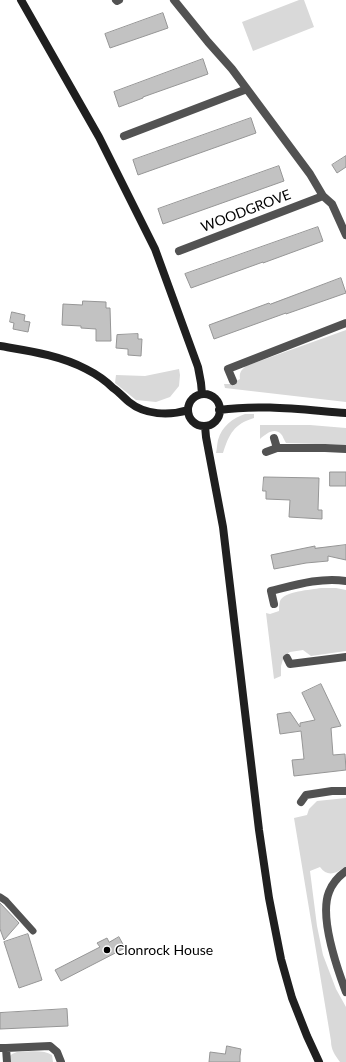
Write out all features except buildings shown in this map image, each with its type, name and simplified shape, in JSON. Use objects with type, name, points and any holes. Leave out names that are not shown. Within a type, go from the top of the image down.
[{"type":"street","points":[[21,0],[99,137],[155,249],[198,367],[202,383],[202,394]]},
{"type":"street","points":[[174,0],[232,69],[310,174],[323,196],[332,204],[346,235]]},
{"type":"street","points":[[124,136],[247,89]]},
{"type":"street","name":"WOODGROVE","points":[[179,250],[323,196]]},
{"type":"street","points":[[233,381],[228,369],[346,324]]},
{"type":"street","points":[[0,346],[70,361],[104,380],[139,409],[163,413],[177,413],[188,410]]},
{"type":"street","points":[[202,394],[208,395],[216,400],[220,410],[217,419],[213,423],[205,426],[193,422],[188,415],[188,410],[190,401],[202,394]]},
{"type":"street","points":[[220,410],[257,407],[346,414]]},
{"type":"street","points":[[205,426],[223,527],[269,898],[281,959],[292,998],[319,1062]]},
{"type":"street","points":[[274,438],[277,448]]},
{"type":"street","points":[[266,452],[277,448],[346,449]]},
{"type":"street","points":[[274,604],[271,592],[327,580],[346,581]]},
{"type":"street","points":[[287,658],[290,664],[346,657]]},
{"type":"street","points":[[301,802],[306,795],[332,791],[346,791]]},
{"type":"street","points":[[346,871],[335,882],[329,892],[326,903],[326,917],[330,940],[346,992]]},
{"type":"street","points":[[7,1062],[3,1048],[50,1046],[57,1052],[61,1062]]},
{"type":"lane","points":[[0,897],[6,901],[33,931]]},
{"type":"shaded area","points":[[299,0],[304,0],[314,27],[253,51],[242,22]]},
{"type":"shaded area","points":[[346,330],[346,402],[225,388],[224,384],[230,384],[240,379],[241,372],[246,366]]},
{"type":"shaded area","points":[[179,369],[179,386],[170,397],[156,402],[136,400],[115,383],[116,375],[145,376]]},
{"type":"shaded area","points":[[245,414],[254,414],[254,418],[247,420],[237,427],[230,435],[223,453],[216,453],[218,440],[222,431],[232,420]]},
{"type":"shaded area","points":[[260,425],[310,425],[346,428],[346,445],[286,443],[281,434],[276,431],[270,432],[260,439]]},
{"type":"shaded area","points":[[321,588],[346,590],[346,651],[311,656],[303,650],[290,652],[284,656],[281,666],[281,676],[274,679],[266,613],[270,614],[279,611],[280,601],[287,595]]},
{"type":"shaded area","points":[[346,798],[346,866],[333,873],[326,872],[320,867],[310,871],[317,926],[323,955],[336,989],[346,1007],[346,1062],[340,1062],[332,1047],[294,818],[307,815],[309,809],[317,801]]},
{"type":"shaded area","points":[[35,1051],[48,1053],[52,1055],[53,1062],[11,1062],[10,1056],[17,1052]]},
{"type":"place","name":"Clonrock House","points":[[107,950]]}]
